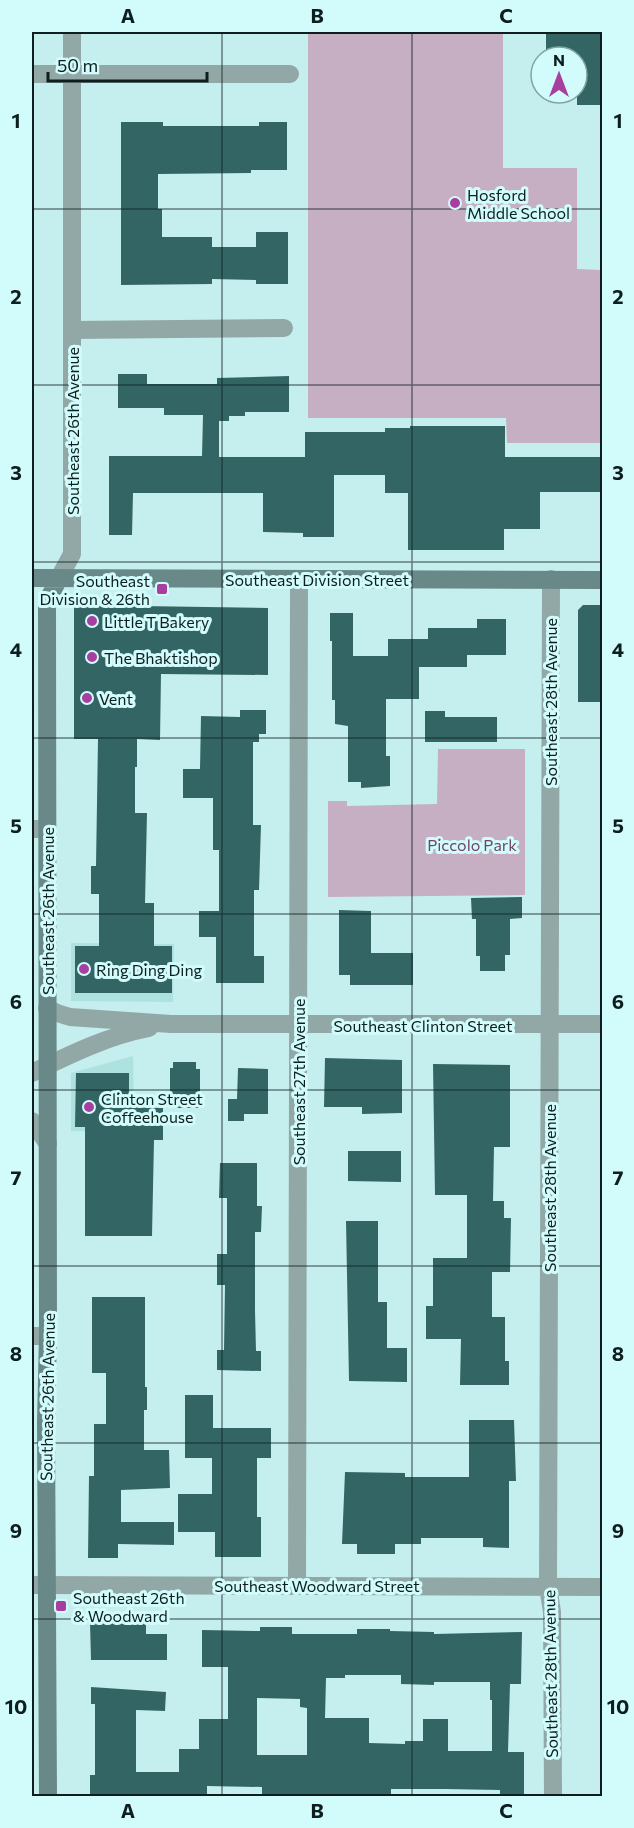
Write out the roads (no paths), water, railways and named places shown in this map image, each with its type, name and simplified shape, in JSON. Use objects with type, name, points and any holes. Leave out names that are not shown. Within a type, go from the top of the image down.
[{"type":"street","name":"Southeast 26th Avenue","points":[[48,1797],[39,1585],[46,1422],[40,1336],[48,1144],[40,1069],[47,1008],[39,829],[47,602],[72,554],[72,32]]},
{"type":"street","points":[[32,74],[290,74]]},
{"type":"street","points":[[72,330],[284,328]]},
{"type":"street","name":"Southeast Division Street","points":[[32,578],[603,580]]},
{"type":"street","name":"Southeast 27th Avenue","points":[[297,1585],[299,579]]},
{"type":"street","name":"Southeast 28th Avenue","points":[[551,579],[548,1587],[552,1612],[553,1797]]},
{"type":"street","name":"Southeast Clinton Street","points":[[47,1008],[70,1017],[171,1024],[603,1024]]},
{"type":"street","name":"Southeast Clinton Street","points":[[40,1069],[79,1050],[118,1036],[171,1024]]},
{"type":"street","points":[[32,1121],[48,1144]]},
{"type":"street","name":"Southeast Woodward Street","points":[[39,1585],[603,1587]]},
{"type":"place","name":"Hosford Middle School","points":[[455,203]]},
{"type":"place","name":"Southeast Division & 26th","points":[[162,589]]},
{"type":"place","name":"Little T Bakery","points":[[92,621]]},
{"type":"place","name":"The Bhaktishop","points":[[92,657]]},
{"type":"place","name":"Vent","points":[[87,698]]},
{"type":"place","name":"Ring Ding Ding","points":[[84,969]]},
{"type":"place","name":"Clinton Street Coffeehouse","points":[[89,1107]]},
{"type":"place","name":"Southeast 26th & Woodward","points":[[61,1606]]},
{"type":"park label","name":"Piccolo Park","points":[[472,844]]}]
